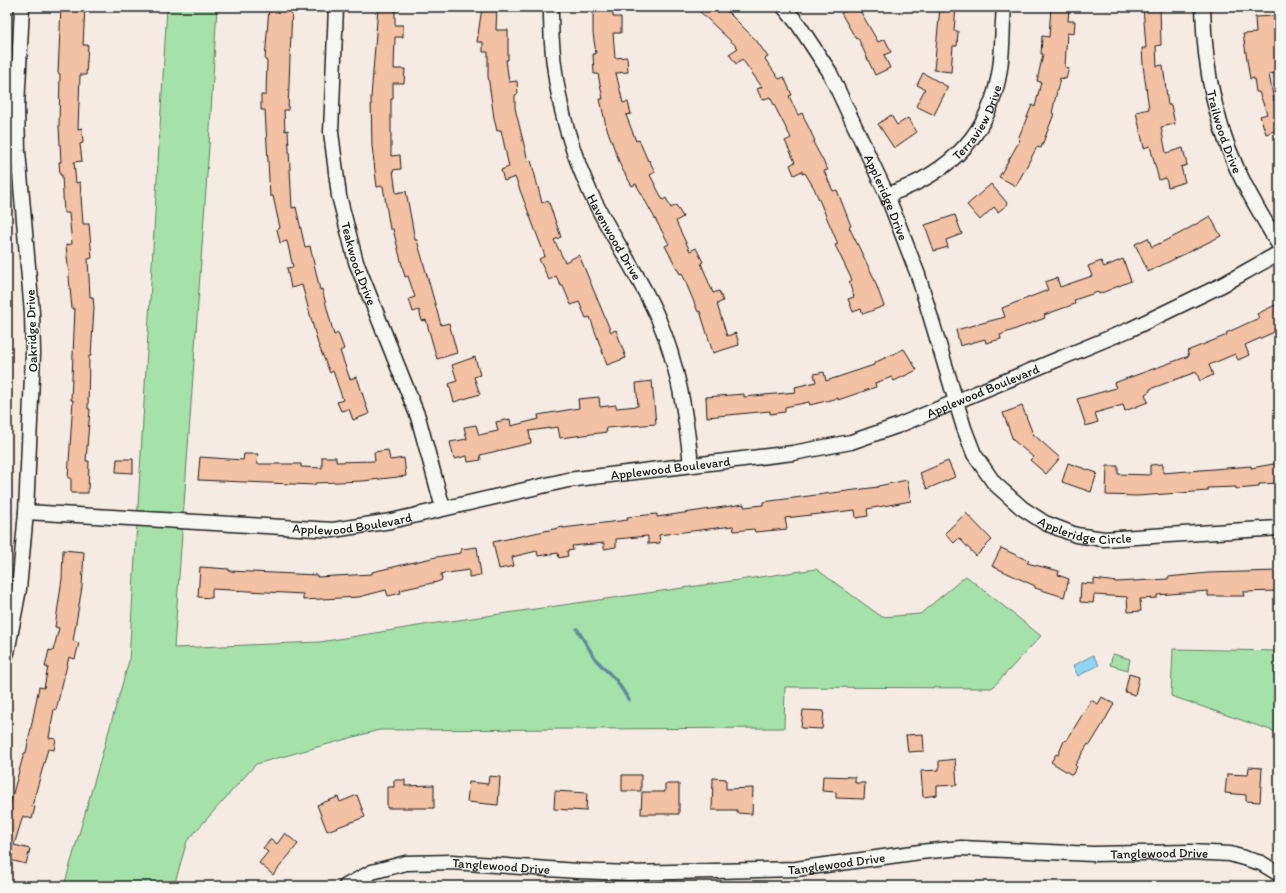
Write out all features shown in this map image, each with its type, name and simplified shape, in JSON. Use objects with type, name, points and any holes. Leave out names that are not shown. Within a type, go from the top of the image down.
[{"type":"street","name":"Oakridge Drive","points":[[7,654],[19,589],[26,512],[33,354],[32,313],[18,144],[17,107],[22,7]]},
{"type":"street","name":"Teakwood Drive","points":[[336,7],[331,132],[339,196],[356,262],[418,417],[443,508]]},
{"type":"street","name":"Havenwood Drive","points":[[551,7],[551,38],[554,74],[562,114],[575,156],[591,193],[648,297],[666,340],[683,398],[691,465]]},
{"type":"street","name":"Appleridge Drive","points":[[784,7],[798,24],[829,71],[887,195],[918,275],[956,402]]},
{"type":"street","name":"Terraview Drive","points":[[887,195],[915,184],[943,167],[971,139],[983,120],[996,89],[1000,68],[1004,7]]},
{"type":"street","name":"Trailwood Drive","points":[[1203,7],[1206,63],[1218,118],[1246,189],[1279,245]]},
{"type":"street","name":"Applewood Boulevard","points":[[26,512],[333,530],[385,522],[568,480],[793,453],[851,442],[897,426],[956,402],[1172,310],[1279,254]]},
{"type":"street","name":"Appleridge Circle","points":[[956,402],[974,454],[994,483],[1022,508],[1045,523],[1076,535],[1104,539],[1279,528]]},
{"type":"street","name":"Tanglewood Drive","points":[[346,886],[372,872],[406,863],[452,862],[577,871],[622,872],[796,870],[920,852],[960,848],[1093,854],[1190,852],[1230,854],[1256,861],[1279,874]]},
{"type":"green space","points":[[167,7],[217,7],[209,146],[174,648],[320,642],[430,624],[816,569],[882,617],[920,614],[966,576],[1041,636],[992,688],[785,687],[784,728],[379,730],[256,764],[187,841],[174,886],[64,886],[129,661]]},
{"type":"green space","points":[[1173,649],[1279,651],[1279,733],[1171,696]]},
{"type":"green space","points":[[1113,654],[1130,659],[1128,670],[1110,665]]},
{"type":"water","points":[[1093,655],[1099,665],[1078,676],[1073,666]]},
{"type":"building","points":[[61,7],[85,7],[83,45],[88,45],[86,75],[80,75],[78,129],[82,128],[83,143],[80,144],[82,161],[74,162],[76,183],[80,182],[83,224],[89,224],[92,258],[88,259],[90,297],[93,297],[94,308],[91,356],[89,356],[88,409],[90,409],[86,461],[89,461],[88,493],[71,493],[71,478],[68,478],[73,400],[71,400],[75,309],[72,309],[66,245],[72,244],[69,213],[64,213],[62,175],[60,175],[59,162],[61,162],[59,126],[60,74],[58,73]]},
{"type":"building","points":[[269,7],[292,7],[288,110],[284,110],[285,131],[288,130],[292,208],[296,207],[305,247],[310,246],[320,290],[322,289],[334,335],[338,333],[344,349],[340,351],[350,379],[357,377],[369,414],[353,420],[349,409],[341,411],[337,402],[343,400],[333,371],[330,373],[318,344],[302,285],[291,288],[287,268],[293,267],[287,241],[280,243],[277,229],[280,228],[273,196],[270,196],[265,110],[261,110],[261,95],[266,95],[267,61],[265,60]]},
{"type":"building","points":[[378,7],[395,7],[395,25],[403,25],[403,37],[395,37],[394,69],[405,69],[404,83],[393,83],[393,99],[391,99],[391,156],[400,155],[401,169],[393,170],[396,193],[406,191],[415,240],[417,240],[441,325],[449,323],[457,353],[437,359],[426,320],[422,321],[419,310],[413,312],[409,299],[415,297],[408,276],[405,277],[393,229],[390,229],[383,186],[377,187],[372,146],[371,98]]},
{"type":"building","points":[[482,7],[497,7],[496,30],[508,30],[508,60],[506,60],[509,82],[517,81],[518,94],[515,95],[515,108],[528,161],[531,160],[542,203],[548,200],[561,237],[554,240],[565,262],[579,255],[611,332],[616,330],[626,358],[607,365],[590,317],[586,318],[579,302],[571,305],[563,286],[561,286],[556,276],[549,280],[539,259],[545,256],[515,177],[504,181],[501,170],[509,167],[501,130],[497,131],[494,118],[488,76],[488,52],[483,52],[483,42],[477,42]]},
{"type":"building","points":[[593,7],[613,7],[613,17],[621,17],[621,33],[613,33],[615,58],[627,57],[628,72],[616,73],[623,103],[628,102],[631,114],[626,115],[636,141],[639,140],[648,161],[649,160],[655,172],[650,175],[663,200],[666,198],[671,208],[676,205],[683,217],[676,221],[690,251],[696,248],[703,262],[701,263],[713,293],[719,291],[723,301],[717,304],[727,336],[736,333],[739,345],[713,353],[700,311],[698,312],[682,273],[680,274],[665,246],[669,244],[636,184],[632,186],[621,167],[606,126],[600,99],[603,99],[598,74],[594,74],[593,54],[596,54],[593,33]]},
{"type":"building","points":[[695,7],[723,7],[756,40],[768,57],[765,59],[779,79],[784,77],[792,95],[789,96],[798,115],[802,113],[815,141],[813,142],[828,170],[824,171],[833,191],[837,190],[851,226],[849,227],[873,276],[884,306],[863,314],[861,309],[853,312],[848,299],[854,297],[849,282],[852,280],[835,245],[838,244],[814,188],[805,173],[802,174],[802,171],[794,175],[790,165],[795,162],[785,141],[791,138],[770,97],[762,100],[757,89],[762,87],[742,59],[736,64],[729,54],[738,48]]},
{"type":"building","points":[[852,7],[858,7],[878,42],[885,39],[891,52],[884,55],[890,68],[875,75],[858,38],[856,39],[841,13]]},
{"type":"building","points":[[940,7],[956,7],[954,31],[958,31],[957,46],[953,46],[951,72],[934,70]]},
{"type":"building","points":[[1051,7],[1069,7],[1068,21],[1075,21],[1074,34],[1067,33],[1065,67],[1069,68],[1066,79],[1060,78],[1052,113],[1054,114],[1041,148],[1037,147],[1016,186],[999,177],[1020,140],[1018,139],[1032,105],[1035,107],[1041,82],[1037,81],[1043,54],[1041,54],[1042,36],[1049,37]]},
{"type":"building","points":[[1143,7],[1160,7],[1161,45],[1156,46],[1157,66],[1163,65],[1168,105],[1171,105],[1175,124],[1161,127],[1166,153],[1183,148],[1187,165],[1181,167],[1185,182],[1168,187],[1166,178],[1159,180],[1150,146],[1144,148],[1136,112],[1149,109],[1142,48],[1146,48]]},
{"type":"building","points":[[1274,16],[1276,59],[1278,58],[1279,73],[1269,74],[1274,101],[1279,99],[1279,129],[1266,134],[1260,116],[1267,114],[1259,92],[1256,92],[1254,78],[1250,79],[1243,34],[1256,33],[1255,17]]},
{"type":"building","points":[[923,73],[948,87],[934,115],[916,106],[925,89],[917,85]]},
{"type":"building","points":[[891,115],[897,125],[908,118],[917,132],[894,148],[878,124]]},
{"type":"building","points":[[991,184],[1008,204],[998,212],[994,207],[980,220],[967,205]]},
{"type":"building","points":[[955,215],[962,234],[946,240],[948,247],[934,251],[925,225]]},
{"type":"building","points":[[1210,216],[1221,236],[1148,272],[1135,244],[1148,238],[1152,247],[1179,234]]},
{"type":"building","points":[[1123,259],[1131,281],[1099,294],[1098,292],[1074,300],[1075,304],[1044,315],[1045,318],[1000,335],[1001,339],[986,343],[985,339],[960,346],[956,330],[1005,317],[1002,308],[1048,290],[1045,282],[1057,278],[1060,287],[1092,276],[1088,266],[1101,261],[1104,267]]},
{"type":"building","points":[[1279,303],[1279,330],[1245,345],[1249,355],[1238,360],[1235,354],[1209,365],[1213,375],[1200,381],[1196,372],[1150,389],[1150,391],[1145,394],[1148,402],[1125,411],[1123,405],[1095,413],[1098,422],[1086,426],[1077,399],[1116,388],[1114,383],[1189,356],[1187,351],[1227,335],[1226,333],[1259,318],[1257,314]]},
{"type":"building","points":[[904,349],[917,370],[894,381],[892,377],[875,383],[876,387],[838,400],[838,398],[810,405],[809,402],[785,407],[785,412],[770,414],[770,411],[707,417],[706,397],[744,394],[744,397],[796,392],[795,387],[816,382],[814,374],[824,372],[826,381],[874,365],[874,363]]},
{"type":"building","points":[[475,357],[480,375],[474,377],[480,394],[454,402],[449,384],[457,381],[452,365]]},
{"type":"building","points":[[652,381],[656,424],[606,428],[607,432],[560,438],[558,427],[529,431],[531,443],[480,455],[481,460],[468,462],[467,456],[454,459],[450,442],[467,439],[464,427],[476,425],[479,435],[498,431],[496,422],[510,419],[511,426],[539,419],[538,415],[579,408],[578,399],[599,397],[600,407],[616,405],[616,408],[638,406],[636,383]]},
{"type":"building","points":[[1022,406],[1033,434],[1060,458],[1046,474],[1030,460],[1033,457],[1013,440],[1003,413]]},
{"type":"building","points":[[388,450],[390,460],[404,458],[406,476],[363,481],[315,483],[315,485],[198,480],[200,457],[243,460],[244,454],[258,454],[257,464],[301,464],[301,467],[322,468],[322,457],[336,457],[336,462],[375,461],[374,452]]},
{"type":"building","points":[[117,459],[133,459],[133,473],[116,472]]},
{"type":"building","points":[[948,461],[955,477],[927,489],[920,473]]},
{"type":"building","points":[[1068,463],[1097,473],[1091,492],[1062,482]]},
{"type":"building","points":[[1279,463],[1279,483],[1259,484],[1259,487],[1236,489],[1236,487],[1208,488],[1208,491],[1137,496],[1106,495],[1107,466],[1118,466],[1118,474],[1150,475],[1150,465],[1163,464],[1163,473],[1251,466],[1251,468]]},
{"type":"building","points":[[907,480],[911,501],[867,509],[868,516],[856,518],[855,510],[785,518],[787,529],[755,532],[754,529],[734,531],[733,526],[659,535],[660,543],[648,544],[648,536],[616,539],[616,547],[604,549],[604,543],[572,546],[573,550],[567,551],[568,556],[559,558],[558,553],[538,556],[537,551],[512,557],[514,566],[499,569],[493,542],[563,527],[628,520],[627,517],[657,514],[657,517],[744,504],[744,507],[763,505],[763,502],[878,487]]},
{"type":"building","points":[[966,513],[992,540],[976,556],[959,538],[954,543],[945,533]]},
{"type":"building","points":[[477,547],[481,575],[469,577],[469,570],[441,574],[442,580],[400,590],[401,593],[388,596],[386,590],[359,597],[303,600],[303,594],[212,589],[212,598],[198,597],[200,567],[229,569],[229,571],[317,575],[317,577],[372,574],[372,572],[436,557],[461,553],[461,549]]},
{"type":"building","points":[[1001,548],[1029,561],[1027,563],[1059,571],[1058,575],[1069,579],[1064,597],[1035,588],[1035,586],[992,566]]},
{"type":"building","points":[[63,550],[84,552],[82,587],[73,641],[79,643],[75,659],[69,657],[56,710],[54,709],[49,738],[56,739],[54,750],[48,749],[32,806],[35,807],[32,819],[23,816],[14,845],[30,849],[26,864],[10,860],[7,861],[7,808],[9,808],[24,753],[26,753],[39,687],[44,688],[48,667],[45,667],[49,650],[53,651],[59,628],[55,627],[62,579]]},
{"type":"building","points":[[1279,571],[1279,591],[1243,592],[1244,596],[1208,596],[1208,591],[1157,595],[1157,598],[1140,599],[1141,611],[1128,612],[1127,597],[1094,595],[1093,603],[1080,602],[1081,583],[1094,584],[1094,579],[1117,582],[1168,579],[1168,577],[1208,573]]},
{"type":"building","points":[[1129,674],[1139,677],[1135,695],[1125,692]]},
{"type":"building","points":[[1102,697],[1114,704],[1090,745],[1088,744],[1075,765],[1077,767],[1072,775],[1051,762],[1056,754],[1058,755],[1064,741],[1067,740],[1091,700],[1098,704]]},
{"type":"building","points":[[803,710],[824,711],[822,729],[801,728]]},
{"type":"building","points":[[923,734],[924,751],[908,752],[906,735]]},
{"type":"building","points":[[955,759],[957,785],[937,786],[937,795],[923,797],[921,771],[939,770],[939,761]]},
{"type":"building","points":[[1249,767],[1262,768],[1260,802],[1246,801],[1246,795],[1225,793],[1227,774],[1248,775]]},
{"type":"building","points":[[622,775],[641,775],[641,791],[622,791]]},
{"type":"building","points":[[489,776],[500,777],[498,805],[467,802],[469,782],[488,784]]},
{"type":"building","points":[[823,776],[855,777],[855,783],[865,783],[864,799],[836,798],[836,792],[822,791]]},
{"type":"building","points":[[713,778],[726,779],[726,789],[753,788],[752,814],[737,813],[737,810],[712,810]]},
{"type":"building","points":[[394,780],[405,780],[405,786],[434,785],[434,808],[387,808],[387,787],[394,787]]},
{"type":"building","points":[[665,784],[679,784],[679,814],[641,814],[642,792],[665,792]]},
{"type":"building","points":[[555,791],[587,793],[586,811],[554,809]]},
{"type":"building","points":[[357,795],[365,817],[327,831],[317,805],[338,797],[340,802]]},
{"type":"building","points":[[285,833],[298,844],[273,875],[259,863],[268,852],[263,848],[271,839],[277,844]]},
{"type":"waterway","points":[[577,629],[596,660],[616,680],[629,700]]}]
